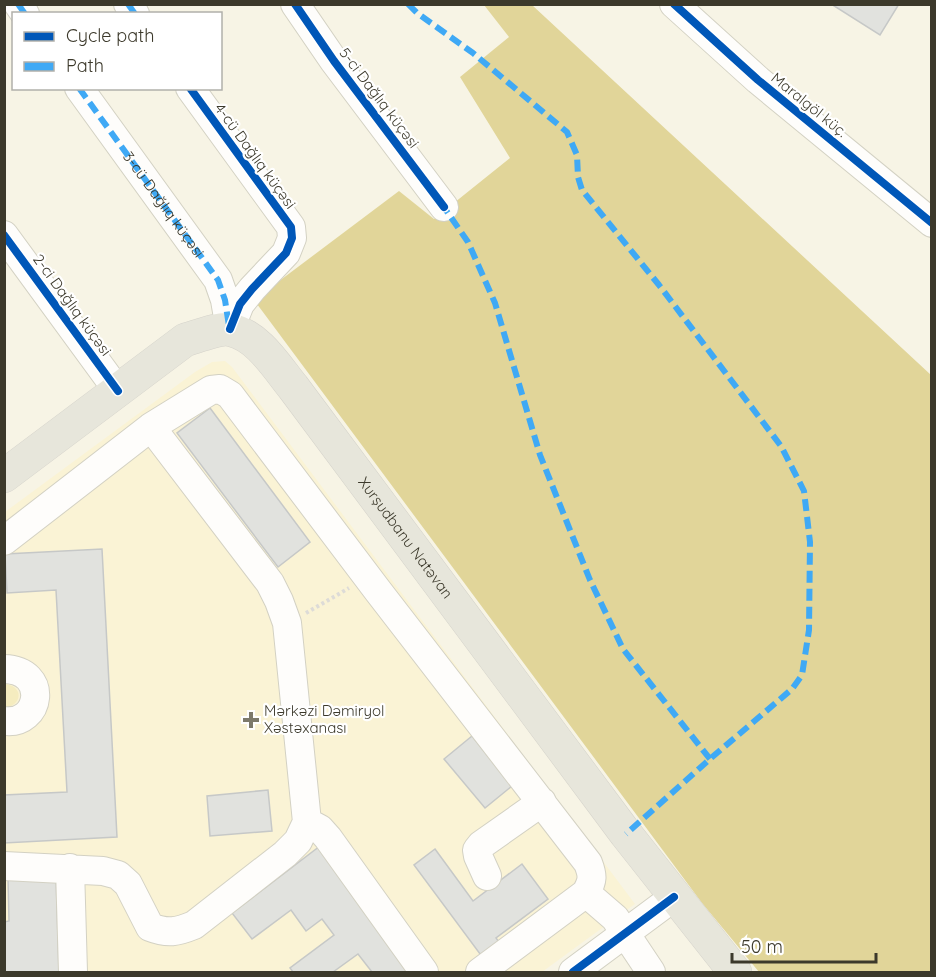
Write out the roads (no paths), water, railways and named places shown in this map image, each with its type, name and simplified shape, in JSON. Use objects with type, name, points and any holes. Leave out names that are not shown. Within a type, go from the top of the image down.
[{"type":"main road","points":[[4,476],[185,340],[206,333],[230,329]]},
{"type":"main road","name":"Xurşudbanu Natəvan","points":[[230,329],[249,338],[265,352],[293,387],[674,897],[735,972]]},
{"type":"street","name":"5-ci Dağlıq küçəsi","points":[[295,4],[334,62],[444,207]]},
{"type":"street","name":"Maralgöl küç.","points":[[674,4],[758,80],[932,223]]},
{"type":"street","name":"3-cü Dağlıq küçəsi","points":[[80,90],[218,280],[225,300],[230,329]]},
{"type":"street","name":"4-cü Dağlıq küçəsi","points":[[191,90],[291,227],[291,238],[286,254],[240,304],[230,329]]},
{"type":"street","name":"2-ci Dağlıq küçəsi","points":[[4,235],[118,391]]},
{"type":"street","points":[[4,541],[151,427],[211,390],[220,389],[230,394],[368,578],[588,863],[592,882],[586,893],[480,972]]},
{"type":"street","points":[[4,866],[103,870],[118,875],[128,884],[150,927],[161,931],[179,931],[194,925],[285,854],[298,841],[308,822],[287,623],[279,601],[270,583],[151,427]]},
{"type":"street","points":[[4,669],[16,669],[28,676],[34,687],[36,700],[30,712],[20,720],[4,721]]},
{"type":"street","points":[[487,876],[477,850],[542,802]]},
{"type":"street","points":[[308,822],[320,829],[328,838],[424,972]]},
{"type":"street","points":[[70,868],[73,972]]},
{"type":"street","points":[[586,893],[615,918],[651,972]]},
{"type":"street","points":[[573,972],[674,897]]},
{"type":"place","name":"Mərkəzi Dəmiryol Xəstəxanası","points":[[251,720]]}]
